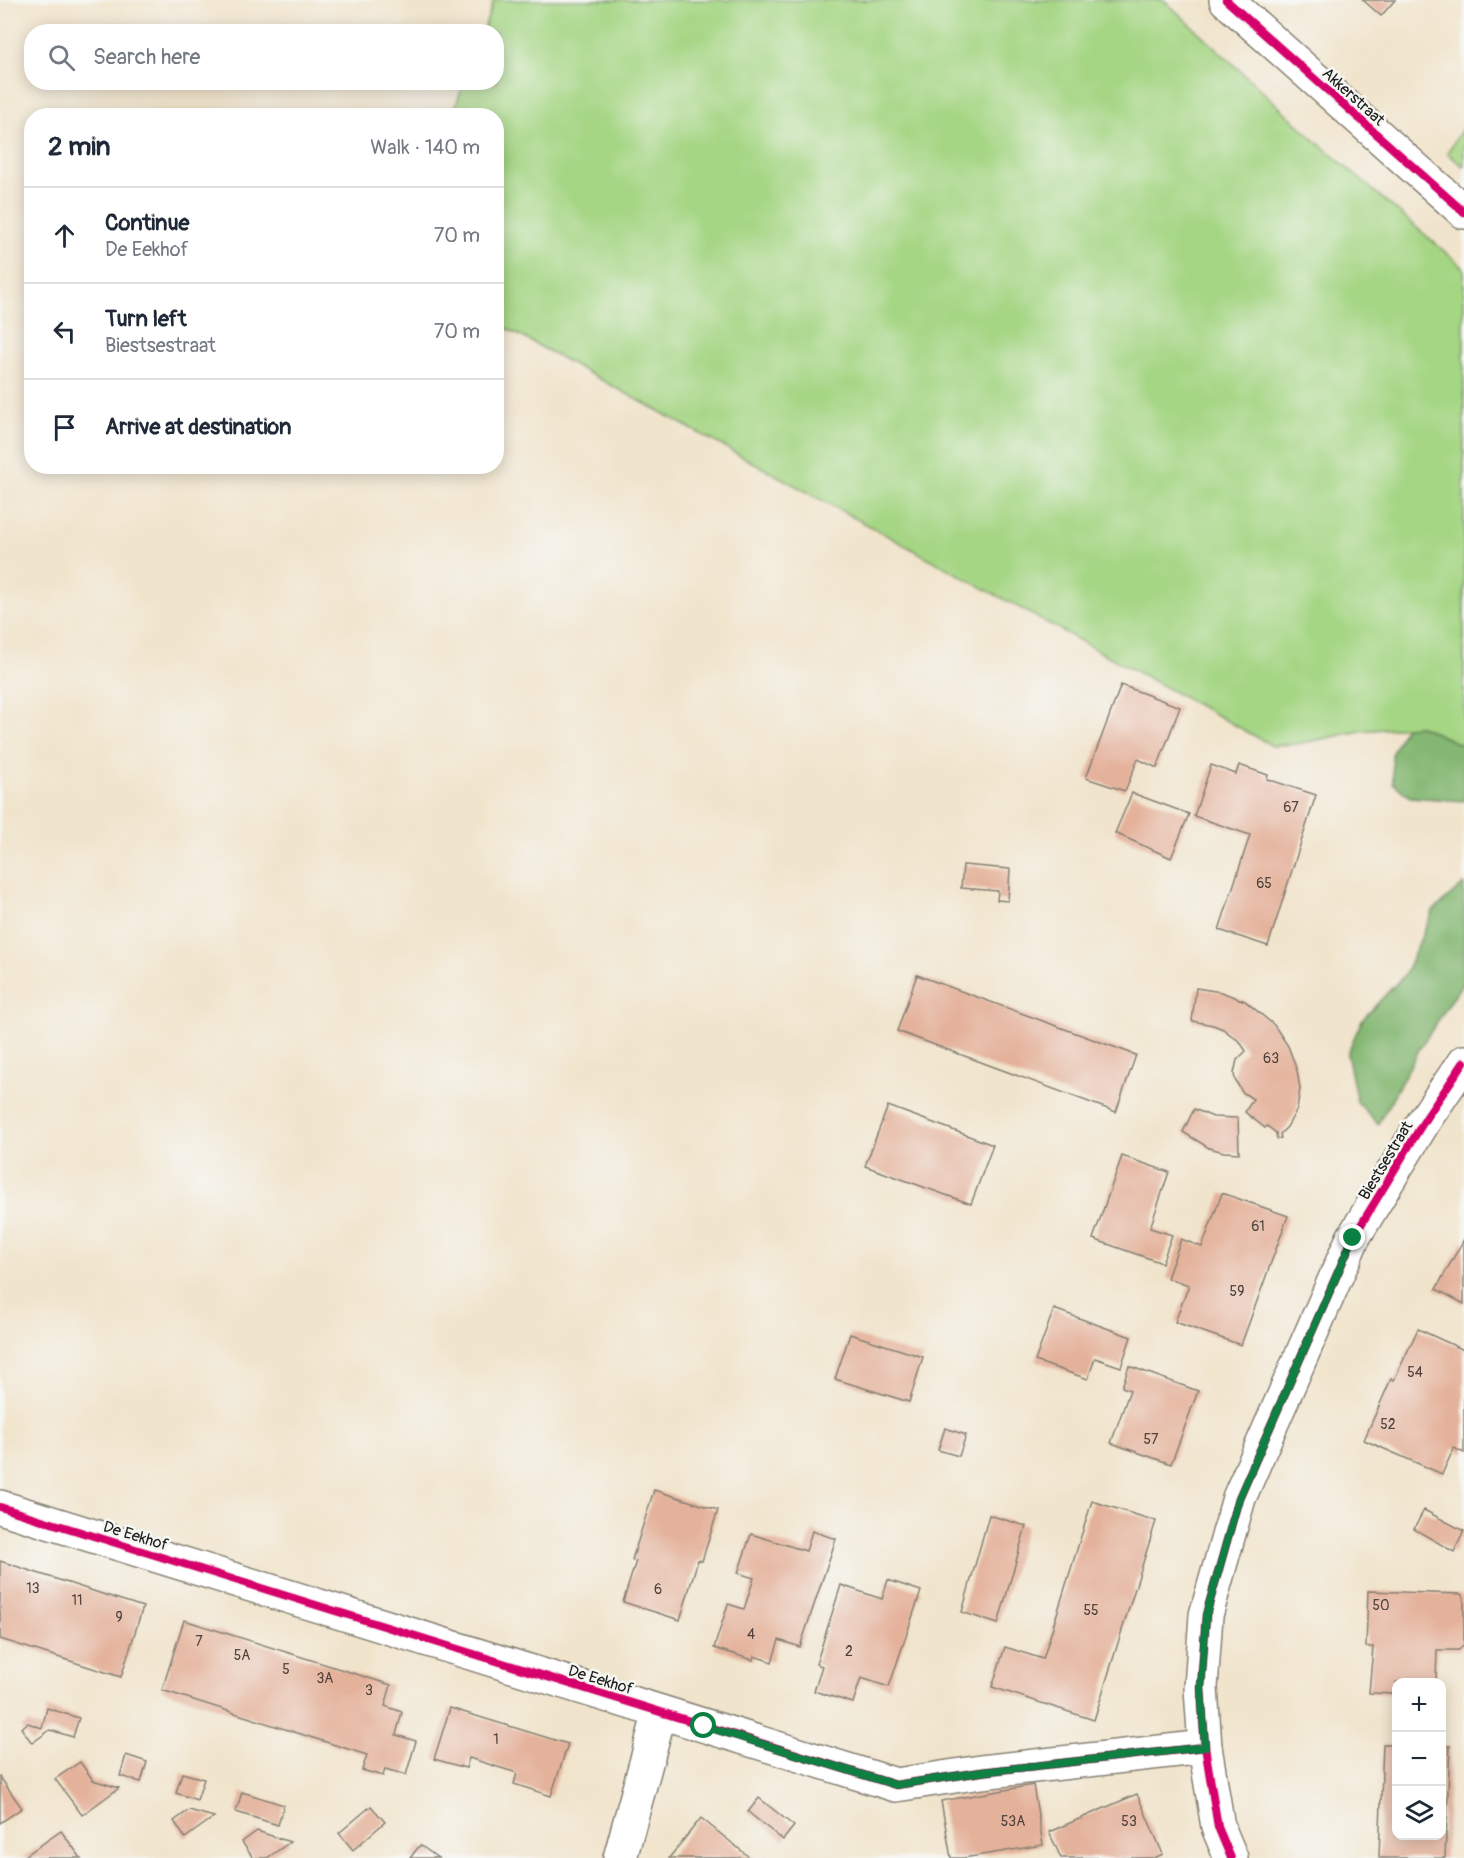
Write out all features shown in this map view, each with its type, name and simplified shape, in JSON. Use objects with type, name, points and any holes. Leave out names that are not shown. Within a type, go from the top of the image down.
[{"type":"street","name":"Akkerstraat","points":[[1226,0],[1464,212]]},
{"type":"street","name":"Biestsestraat","points":[[1232,1858],[1218,1827],[1205,1747],[1201,1688],[1206,1615],[1239,1498],[1353,1238],[1426,1118],[1464,1062]]},
{"type":"street","name":"De Eekhof","points":[[0,1507],[896,1785],[981,1772],[1205,1747]]},
{"type":"street","points":[[620,1858],[660,1712]]},
{"type":"green space","points":[[494,0],[1164,0],[1318,143],[1464,268],[1464,746],[1420,726],[1360,731],[1303,743],[1273,746],[504,327],[504,108],[455,108],[461,90],[504,90],[504,24],[485,24]]},
{"type":"green space","points":[[1464,126],[1464,167],[1447,153]]},
{"type":"green space","points":[[1420,726],[1464,746],[1464,801],[1410,797],[1393,783],[1392,753],[1405,727]]},
{"type":"green space","points":[[1464,884],[1464,981],[1420,1048],[1378,1124],[1357,1102],[1347,1054],[1362,1020],[1405,974],[1433,911]]},
{"type":"building","points":[[1363,0],[1395,0],[1381,16]]},
{"type":"building","points":[[1121,685],[1180,707],[1157,768],[1138,759],[1125,791],[1086,778]]},
{"type":"building","points":[[1211,765],[1236,774],[1239,765],[1268,775],[1267,779],[1316,795],[1268,946],[1219,930],[1250,835],[1194,816]]},
{"type":"building","points":[[1132,793],[1189,814],[1171,858],[1115,833]]},
{"type":"building","points":[[963,865],[1010,869],[1008,901],[997,900],[998,891],[961,888]]},
{"type":"building","points":[[917,975],[1136,1055],[1116,1112],[897,1031]]},
{"type":"building","points":[[1196,988],[1221,992],[1245,1001],[1274,1025],[1288,1046],[1297,1070],[1300,1089],[1297,1109],[1287,1127],[1280,1134],[1281,1138],[1277,1139],[1276,1133],[1267,1126],[1265,1128],[1245,1112],[1253,1099],[1242,1092],[1235,1080],[1237,1060],[1246,1051],[1240,1042],[1223,1029],[1192,1021]]},
{"type":"building","points":[[888,1106],[993,1145],[971,1204],[865,1166]]},
{"type":"building","points":[[1194,1109],[1213,1117],[1238,1118],[1239,1153],[1209,1148],[1183,1132]]},
{"type":"building","points":[[1122,1156],[1169,1172],[1150,1228],[1172,1235],[1162,1263],[1093,1239]]},
{"type":"building","points":[[1222,1193],[1288,1216],[1241,1345],[1175,1322],[1189,1285],[1167,1278],[1181,1239],[1202,1247]]},
{"type":"building","points":[[1464,1239],[1464,1304],[1436,1289]]},
{"type":"building","points":[[1054,1309],[1131,1337],[1121,1367],[1095,1358],[1088,1379],[1035,1361]]},
{"type":"building","points":[[1418,1329],[1464,1350],[1464,1453],[1454,1448],[1442,1474],[1364,1440],[1391,1379],[1394,1380]]},
{"type":"building","points":[[850,1334],[923,1357],[909,1402],[835,1379]]},
{"type":"building","points":[[1129,1366],[1198,1391],[1171,1464],[1111,1443],[1130,1390],[1122,1387]]},
{"type":"building","points":[[945,1428],[966,1435],[959,1456],[938,1450]]},
{"type":"building","points":[[654,1490],[718,1510],[702,1561],[698,1560],[680,1620],[623,1602],[636,1561],[632,1560]]},
{"type":"building","points":[[1092,1501],[1156,1521],[1094,1720],[992,1687],[1005,1647],[1043,1659]]},
{"type":"building","points":[[1424,1510],[1464,1531],[1454,1552],[1414,1529]]},
{"type":"building","points":[[989,1515],[1026,1526],[998,1624],[962,1612]]},
{"type":"building","points":[[812,1531],[836,1539],[800,1647],[779,1640],[772,1662],[754,1656],[753,1660],[714,1648],[728,1604],[744,1609],[754,1578],[738,1573],[751,1534],[806,1551]]},
{"type":"building","points":[[0,1561],[143,1607],[121,1677],[0,1639]]},
{"type":"building","points":[[888,1580],[921,1591],[889,1687],[861,1678],[853,1703],[814,1691],[822,1666],[816,1664],[841,1585],[882,1599]]},
{"type":"building","points":[[1368,1591],[1461,1594],[1464,1598],[1464,1644],[1459,1650],[1437,1650],[1436,1678],[1392,1678],[1392,1694],[1369,1693],[1373,1647],[1366,1647]]},
{"type":"building","points":[[184,1620],[391,1685],[385,1706],[402,1712],[396,1735],[416,1741],[406,1775],[385,1769],[383,1776],[362,1770],[367,1755],[162,1690]]},
{"type":"building","points":[[47,1708],[79,1718],[73,1737],[50,1730],[32,1743],[21,1728],[28,1723],[42,1728]]},
{"type":"building","points":[[450,1708],[568,1744],[551,1796],[514,1784],[517,1773],[469,1758],[466,1768],[434,1759]]},
{"type":"building","points":[[1383,1744],[1392,1744],[1392,1840],[1446,1840],[1445,1858],[1379,1858]]},
{"type":"building","points":[[1446,1746],[1450,1746],[1446,1836]]},
{"type":"building","points":[[126,1755],[147,1762],[141,1782],[120,1776]]},
{"type":"building","points":[[80,1762],[93,1780],[119,1788],[82,1815],[55,1779]]},
{"type":"building","points":[[182,1773],[204,1779],[197,1800],[176,1793]]},
{"type":"building","points":[[0,1777],[22,1808],[0,1823]]},
{"type":"building","points":[[1033,1785],[1043,1845],[951,1858],[941,1801]]},
{"type":"building","points":[[242,1792],[284,1805],[278,1825],[236,1812]]},
{"type":"building","points":[[1137,1794],[1163,1854],[1154,1858],[1061,1858],[1049,1832]]},
{"type":"building","points":[[759,1798],[794,1826],[783,1840],[748,1812]]},
{"type":"building","points":[[371,1806],[385,1822],[353,1850],[339,1833]]},
{"type":"building","points":[[189,1810],[214,1817],[185,1838],[174,1821]]},
{"type":"building","points":[[701,1818],[743,1852],[750,1858],[669,1858]]},
{"type":"building","points":[[61,1831],[81,1858],[22,1858]]},
{"type":"building","points":[[257,1831],[290,1842],[267,1858],[253,1858],[242,1842]]},
{"type":"building","points":[[420,1845],[438,1858],[410,1858]]},
{"type":"cycle path","points":[[1226,0],[1464,212]]},
{"type":"cycle path","points":[[1231,1858],[1218,1827],[1205,1747],[1201,1688],[1206,1615],[1239,1498],[1353,1238],[1426,1118],[1464,1062]]},
{"type":"cycle path","points":[[0,1507],[896,1785],[981,1772],[1205,1747]]},
{"type":"route","points":[[704,1726],[896,1785],[981,1772],[1205,1747],[1201,1688],[1206,1615],[1239,1498],[1353,1238]]}]
